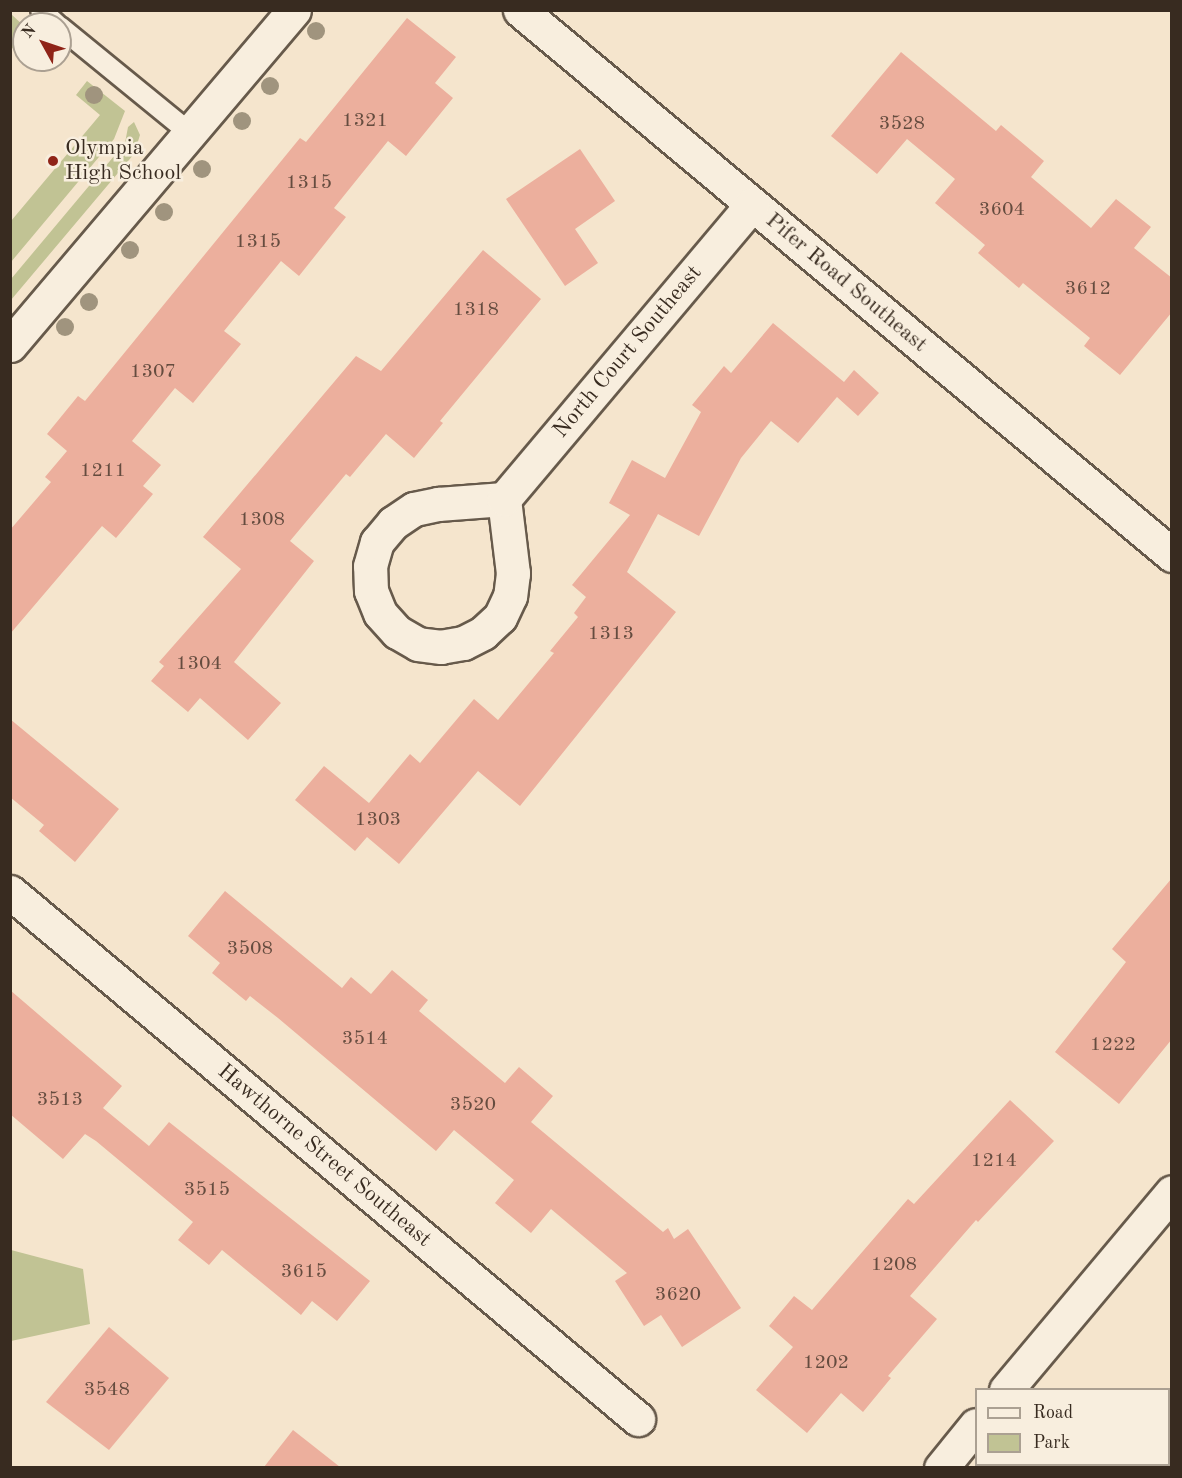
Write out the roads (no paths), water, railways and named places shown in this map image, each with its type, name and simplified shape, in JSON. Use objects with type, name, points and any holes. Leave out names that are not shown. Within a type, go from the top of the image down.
[{"type":"street","points":[[10,345],[294,10]]},
{"type":"street","name":"Pifer Road Southeast","points":[[520,10],[1172,555]]},
{"type":"street","name":"North Court Southeast","points":[[504,499],[752,205]]},
{"type":"street","points":[[504,499],[513,573],[510,596],[500,617],[483,633],[463,644],[441,647],[418,644],[397,632],[380,613],[370,582],[370,566],[377,542],[393,523],[414,509],[438,504],[504,499]]},
{"type":"street","name":"Hawthorne Street Southeast","points":[[10,892],[638,1419]]},
{"type":"street","points":[[1007,1388],[1172,1192]]},
{"type":"street","points":[[941,1467],[975,1426]]},
{"type":"lane","points":[[72,37],[190,133]]},
{"type":"place","name":"Olympia High School","points":[[53,161]]}]
